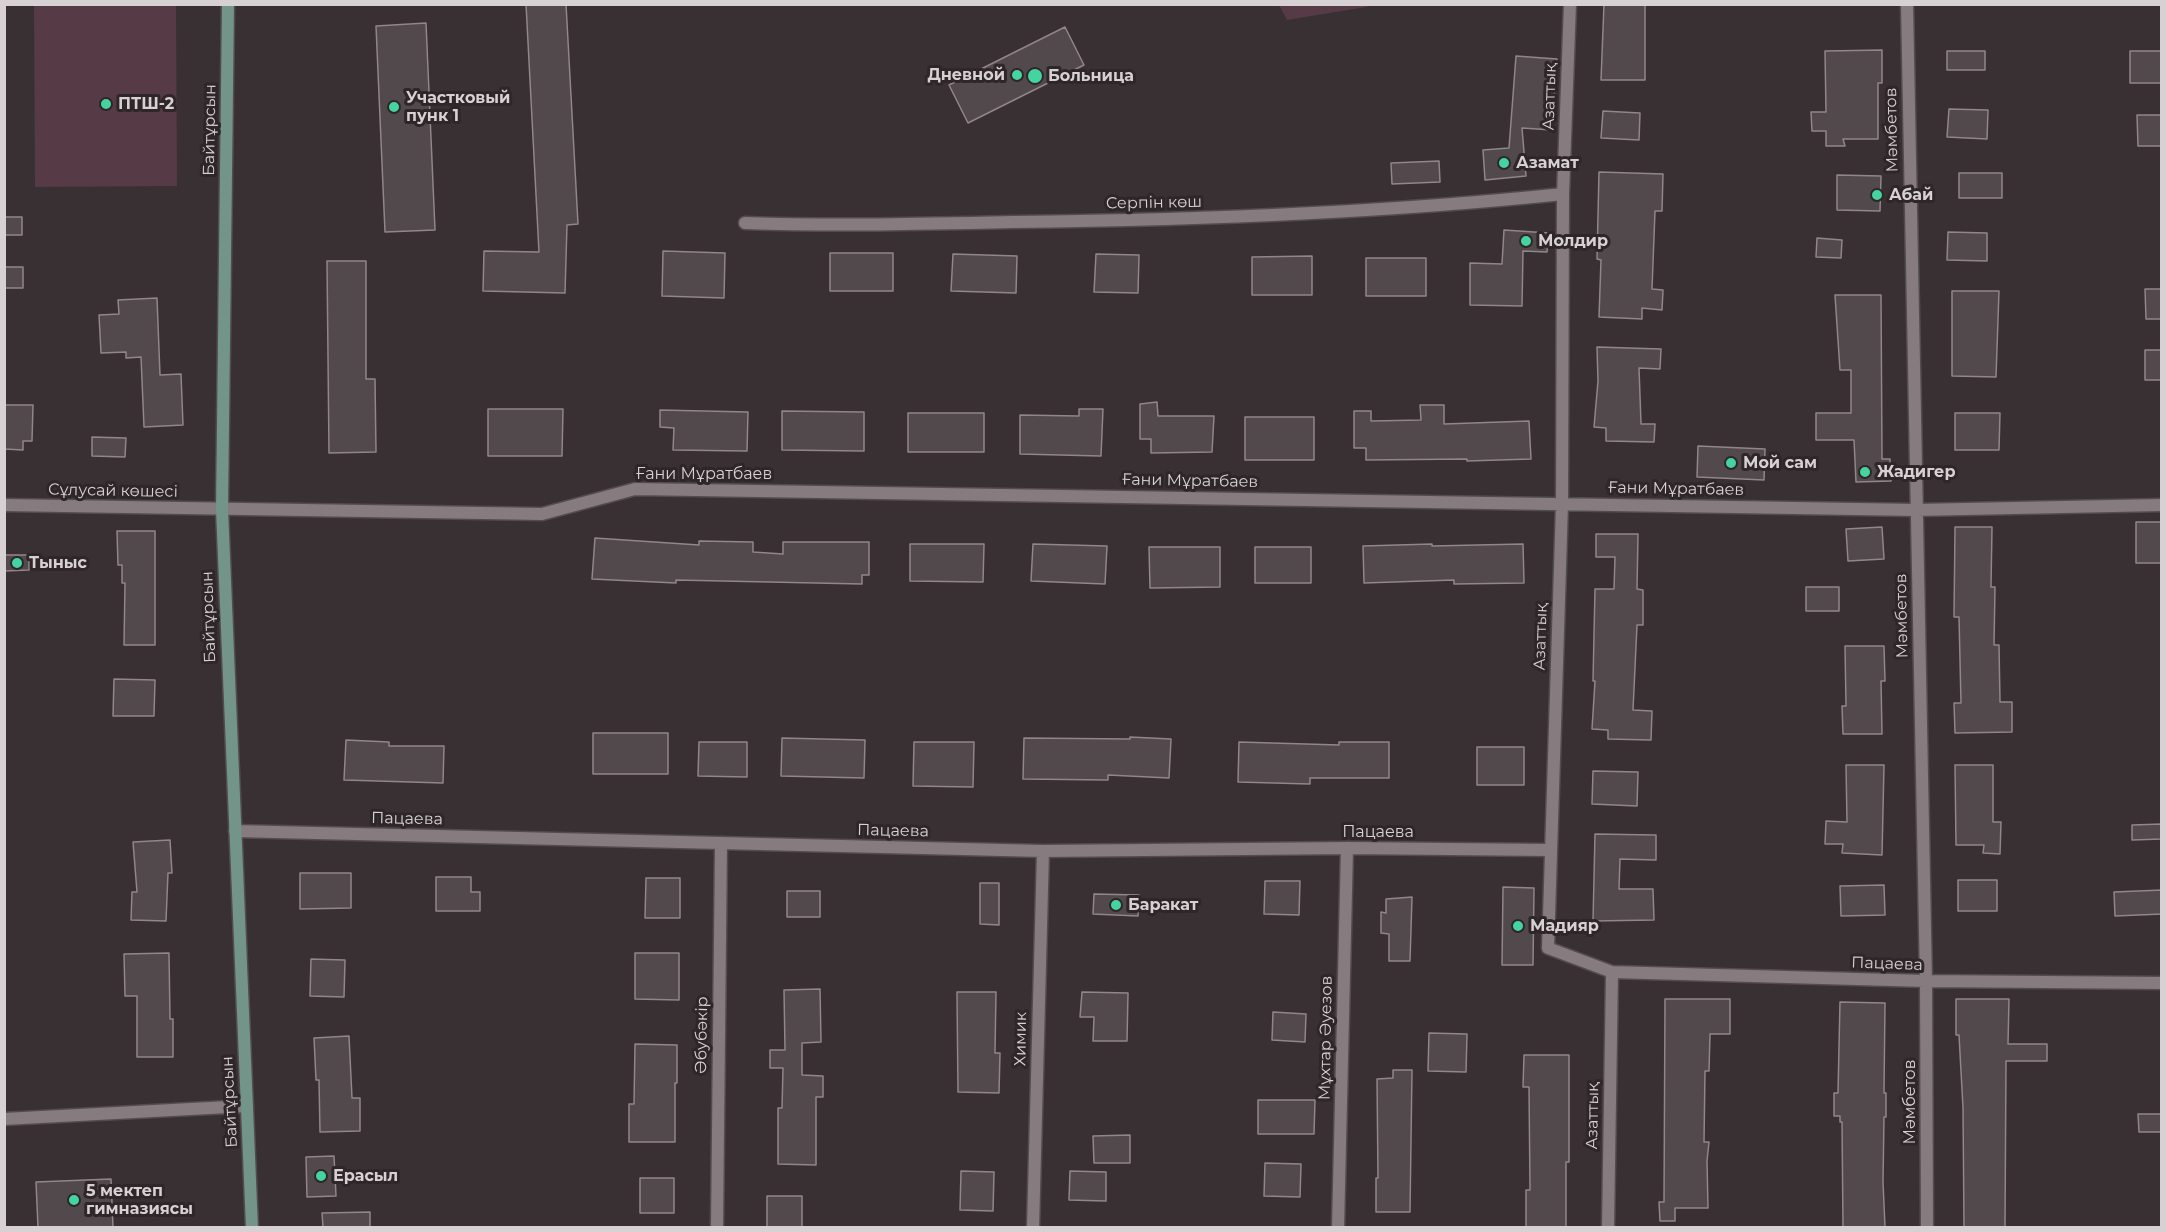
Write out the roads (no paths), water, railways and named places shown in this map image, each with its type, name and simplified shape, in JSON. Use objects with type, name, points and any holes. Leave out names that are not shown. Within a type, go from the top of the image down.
[{"type":"street","name":"Байтұрсын","points":[[228,4],[222,509],[252,1227]]},
{"type":"street","name":"Азаттық","points":[[1570,4],[1563,194],[1562,504],[1548,948],[1612,972],[1608,1227]]},
{"type":"street","name":"Мәмбетов","points":[[1906,4],[1926,981],[1927,1227]]},
{"type":"street","name":"Серпін көш","points":[[745,223],[812,225],[1180,220],[1457,205],[1563,194]]},
{"type":"street","name":"Ғани Мұратбаев","points":[[222,509],[542,514],[635,489],[1916,510],[2162,505]]},
{"type":"street","name":"Сұлусай көшесі","points":[[4,505],[222,509]]},
{"type":"street","name":"Пацаева","points":[[235,831],[1043,851],[1347,848],[1550,850]]},
{"type":"street","name":"Әбубәкір","points":[[717,1227],[721,843]]},
{"type":"street","name":"Мұхтар Әуезов","points":[[1338,1227],[1347,848]]},
{"type":"street","name":"Химик","points":[[1033,1227],[1043,851]]},
{"type":"street","name":"Пацаева","points":[[1612,972],[1926,981],[2162,983]]},
{"type":"street","points":[[4,1119],[247,1106]]},
{"type":"place","name":"Дневной","points":[[1017,75]]},
{"type":"place","name":"Больница","points":[[1035,76]]},
{"type":"place","name":"ПТШ-2","points":[[106,104]]},
{"type":"place","name":"Участковый пунк 1","points":[[394,107]]},
{"type":"place","name":"Азамат","points":[[1504,163]]},
{"type":"place","name":"Абай","points":[[1877,195]]},
{"type":"place","name":"Молдир","points":[[1526,241]]},
{"type":"place","name":"Мой сам","points":[[1731,463]]},
{"type":"place","name":"Жадигер","points":[[1865,472]]},
{"type":"place","name":"Тыныс","points":[[17,563]]},
{"type":"place","name":"Баракат","points":[[1116,905]]},
{"type":"place","name":"Мадияр","points":[[1518,926]]},
{"type":"place","name":"Ерасыл","points":[[321,1176]]},
{"type":"place","name":"5 мектеп гимназиясы","points":[[74,1200]]}]
